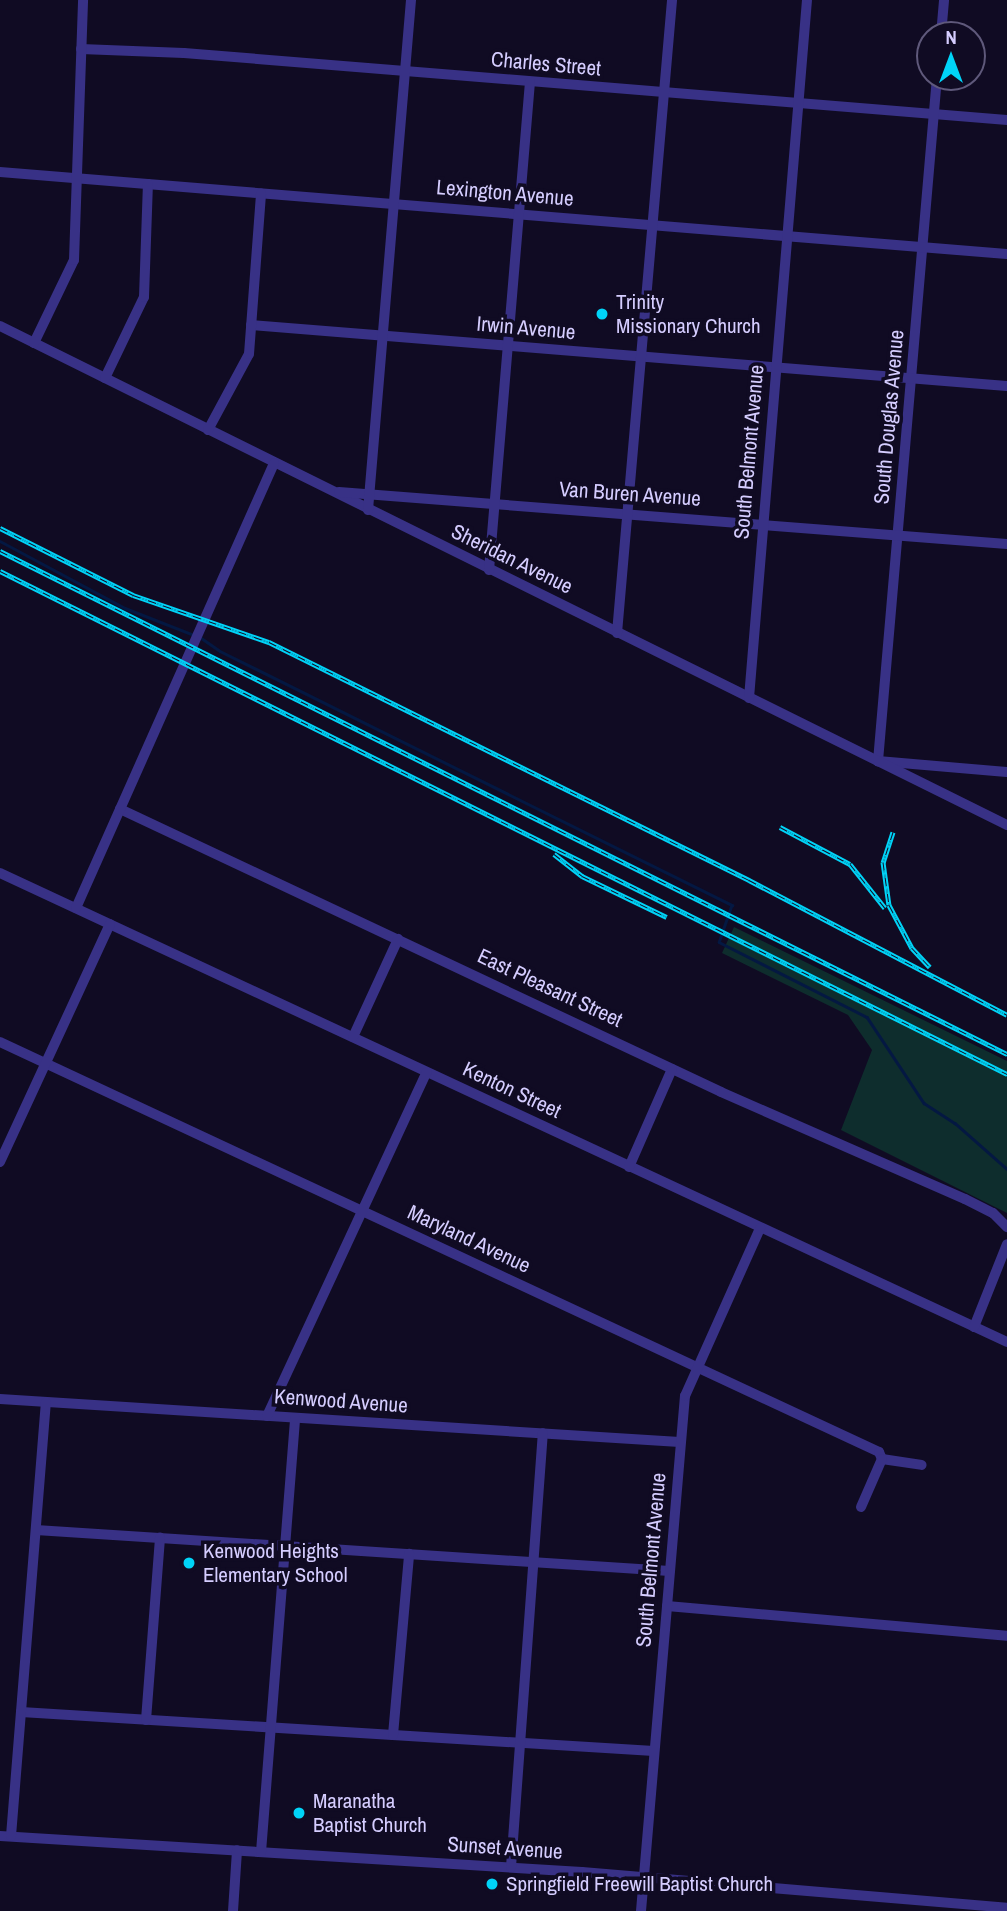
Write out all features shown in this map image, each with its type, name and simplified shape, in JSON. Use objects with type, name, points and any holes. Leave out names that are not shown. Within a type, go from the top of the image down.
[{"type":"street","points":[[34,343],[72,270],[78,178],[83,0]]},
{"type":"street","points":[[368,510],[411,0]]},
{"type":"street","points":[[617,633],[672,0]]},
{"type":"street","name":"South Belmont Avenue","points":[[748,698],[807,0]]},
{"type":"street","points":[[942,21],[944,0]]},
{"type":"street","name":"Charles Street","points":[[82,49],[405,71],[1007,120]]},
{"type":"street","points":[[489,570],[530,82]]},
{"type":"street","name":"South Douglas Avenue","points":[[878,761],[936,91]]},
{"type":"street","name":"Lexington Avenue","points":[[0,172],[1007,254]]},
{"type":"street","points":[[105,378],[144,297],[148,184]]},
{"type":"street","points":[[208,430],[246,363],[261,193]]},
{"type":"street","name":"Irwin Avenue","points":[[251,325],[1007,386]]},
{"type":"street","name":"Sheridan Avenue","points":[[0,326],[1007,825]]},
{"type":"street","points":[[76,908],[274,463]]},
{"type":"street","name":"Van Buren Avenue","points":[[333,492],[1007,544]]},
{"type":"street","points":[[878,761],[1007,772]]},
{"type":"street","name":"East Pleasant Street","points":[[120,809],[672,1069],[965,1199],[993,1213],[1007,1227]]},
{"type":"street","name":"Kenton Street","points":[[0,873],[1007,1342]]},
{"type":"street","points":[[0,1162],[110,924]]},
{"type":"street","points":[[353,1037],[398,939]]},
{"type":"street","name":"Maryland Avenue","points":[[0,1042],[879,1452],[883,1458],[922,1465]]},
{"type":"street","points":[[629,1167],[672,1069]]},
{"type":"street","points":[[267,1416],[426,1072]]},
{"type":"street","name":"South Belmont Avenue","points":[[641,1911],[685,1396],[695,1366],[760,1228]]},
{"type":"street","points":[[974,1328],[1007,1244]]},
{"type":"street","name":"Kenwood Avenue","points":[[0,1399],[680,1442]]},
{"type":"street","points":[[6,1836],[21,1712],[46,1402]]},
{"type":"street","points":[[261,1852],[295,1418]]},
{"type":"street","points":[[510,1867],[543,1433]]},
{"type":"street","points":[[861,1507],[883,1458]]},
{"type":"street","points":[[36,1530],[670,1571]]},
{"type":"street","points":[[146,1720],[160,1538]]},
{"type":"street","points":[[393,1735],[409,1554]]},
{"type":"street","points":[[667,1606],[1007,1636]]},
{"type":"street","points":[[21,1712],[654,1751]]},
{"type":"street","name":"Sunset Avenue","points":[[6,1836],[510,1867],[643,1877],[917,1906],[1007,1908]]},
{"type":"street","points":[[233,1911],[237,1850]]},
{"type":"green space","points":[[734,927],[1007,1061],[1007,1213],[841,1130],[872,1050],[848,1015],[722,953]]},
{"type":"waterway","points":[[0,541],[125,608],[194,635]]},
{"type":"waterway","points":[[200,637],[220,651],[732,905],[719,942],[867,1017],[924,1103],[955,1123],[1007,1169]]},
{"type":"railway","points":[[0,528],[133,595],[269,642],[749,880],[1007,1015]]},
{"type":"railway","points":[[0,551],[1007,1054]]},
{"type":"railway","points":[[0,571],[1007,1074]]},
{"type":"railway","points":[[780,827],[850,864],[885,908]]},
{"type":"railway","points":[[893,832],[883,862],[889,905],[912,948],[930,967]]},
{"type":"railway","points":[[554,854],[582,876],[667,917]]},
{"type":"place","name":"Trinity Missionary Church","points":[[602,314]]},
{"type":"place","name":"Kenwood Heights Elementary School","points":[[189,1563]]},
{"type":"place","name":"Maranatha Baptist Church","points":[[299,1813]]},
{"type":"place","name":"Springfield Freewill Baptist Church","points":[[492,1884]]}]
